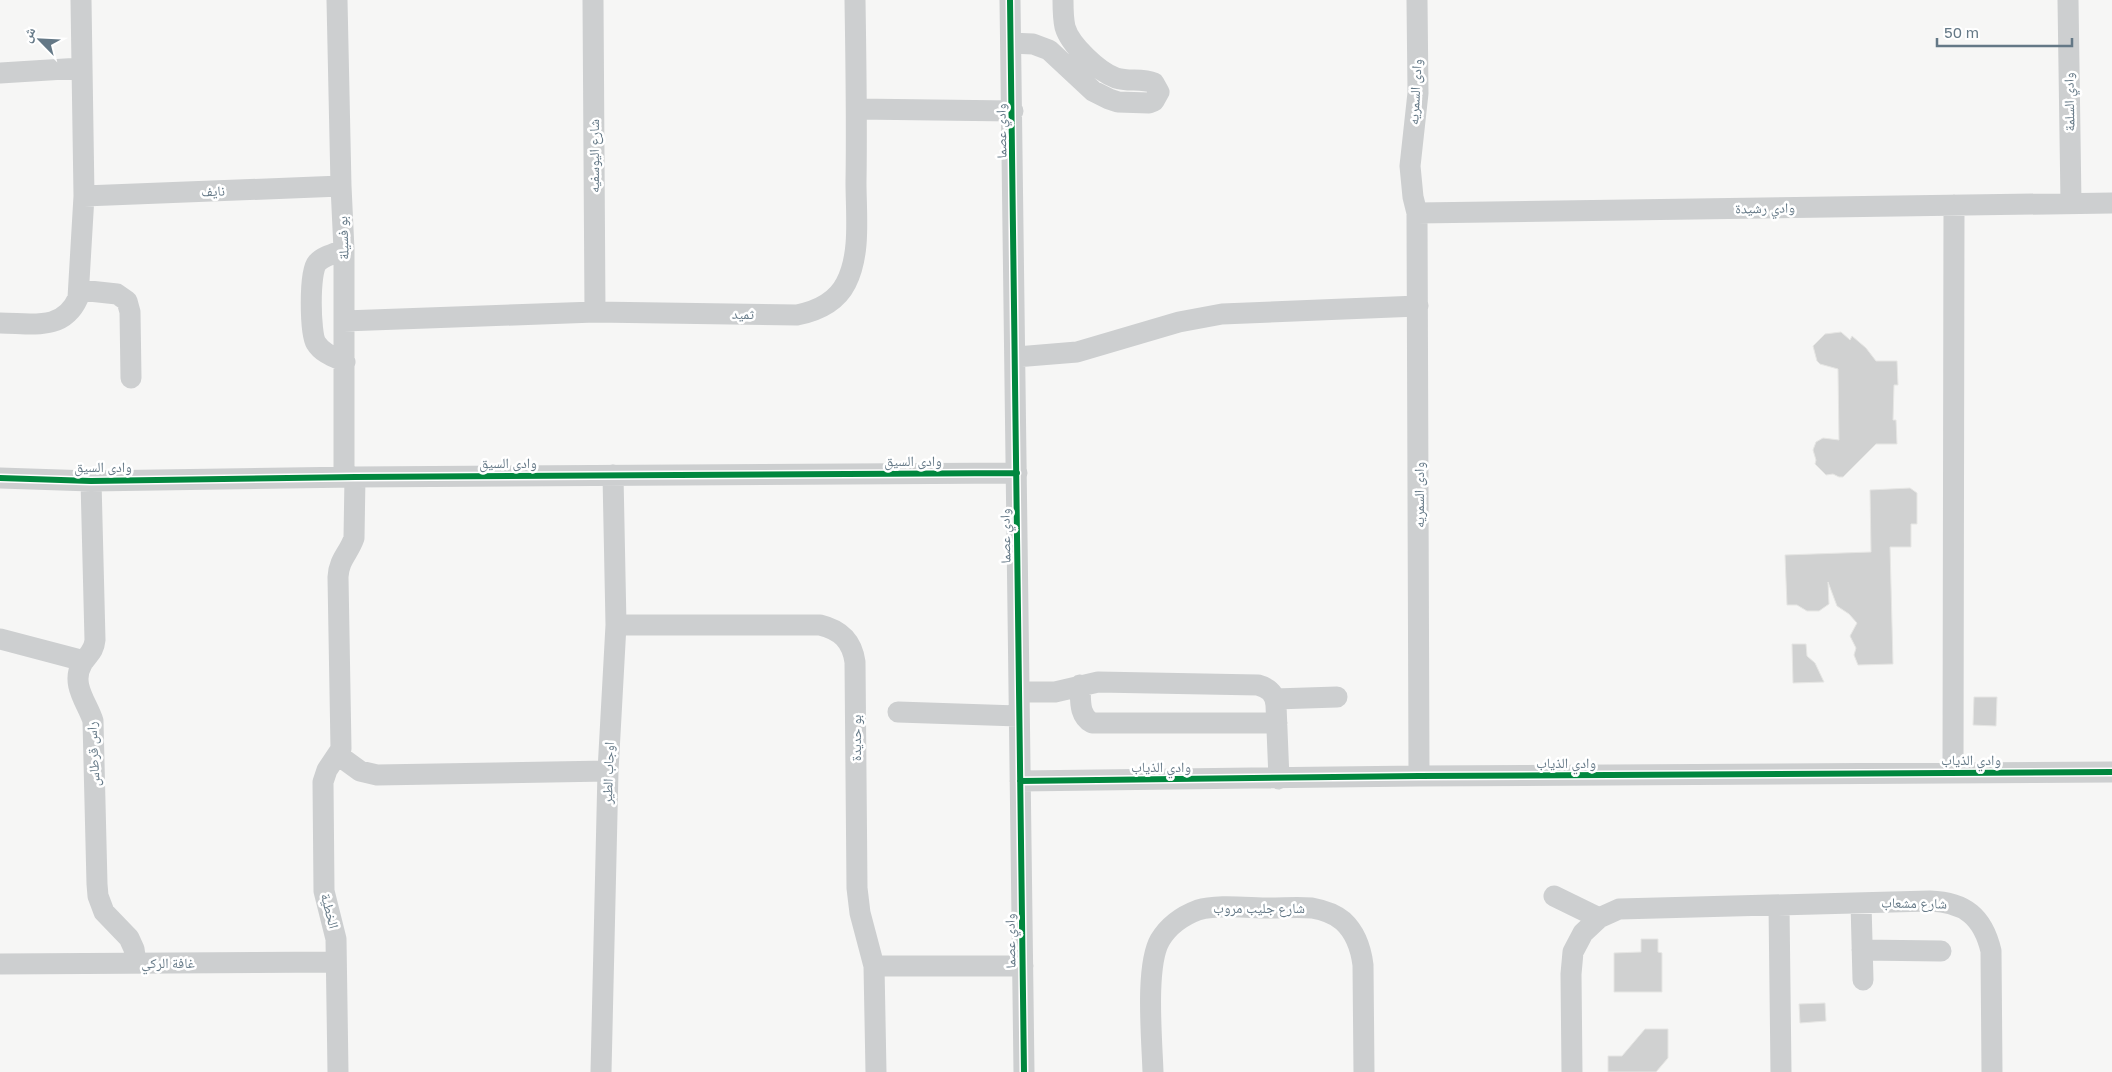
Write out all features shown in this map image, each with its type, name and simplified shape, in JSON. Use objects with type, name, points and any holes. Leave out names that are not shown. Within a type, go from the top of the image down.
[{"type":"street","points":[[0,323],[47,324],[56,322],[69,313],[78,298],[80,290],[84,196],[81,0]]},
{"type":"street","name":"بو فسيلة","points":[[338,0],[344,250],[344,362],[350,477]]},
{"type":"street","name":"شارع اليوسفيه","points":[[593,0],[595,312]]},
{"type":"street","name":"ثميد","points":[[344,322],[595,312],[797,315],[813,312],[828,304],[845,285],[854,262],[857,109],[855,0]]},
{"type":"street","name":"وادي عصما","points":[[1010,0],[1013,110],[1024,1072]]},
{"type":"street","points":[[1011,43],[1033,44],[1049,50],[1093,91],[1109,99],[1118,102],[1149,103],[1154,101],[1159,92],[1154,82],[1125,80],[1110,76],[1078,48],[1070,38],[1066,27],[1063,0]]},
{"type":"street","name":"وادى السمريه","points":[[1417,0],[1418,93],[1410,166],[1413,197],[1417,213],[1419,776]]},
{"type":"street","name":"وادى السمريه","points":[[1417,213],[1423,192],[1422,162],[1428,101],[1428,0]]},
{"type":"street","name":"وادي السلمة","points":[[2068,0],[2071,204]]},
{"type":"street","points":[[0,73],[81,68]]},
{"type":"street","points":[[857,109],[1013,110]]},
{"type":"street","name":"نايف","points":[[84,196],[341,186]]},
{"type":"street","name":"وادي رشيدة","points":[[1417,213],[2112,203]]},
{"type":"street","points":[[1953,773],[1954,205]]},
{"type":"street","points":[[344,250],[321,259],[314,268],[312,321],[313,337],[316,344],[327,354],[344,362]]},
{"type":"street","points":[[80,290],[117,294],[127,301],[130,312],[131,378]]},
{"type":"street","points":[[1016,357],[1077,352],[1180,322],[1222,314],[1418,306]]},
{"type":"street","name":"وادى السيق","points":[[0,478],[91,481],[613,475],[1016,474]]},
{"type":"street","name":"اوجاب الطير","points":[[601,1072],[608,771],[616,625],[613,475]]},
{"type":"street","name":"الخطية","points":[[338,1072],[335,931],[324,891],[323,782],[327,770],[338,755],[341,743],[338,577],[341,560],[354,538],[350,477]]},
{"type":"street","name":"راس قرطاس","points":[[91,481],[96,640],[93,652],[80,667],[79,681],[82,697],[93,721],[98,896],[110,920],[128,938],[134,949],[136,963]]},
{"type":"street","name":"بو حديدة","points":[[616,625],[820,625],[832,628],[846,638],[854,654],[855,662],[857,888],[860,913],[874,966],[876,1072]]},
{"type":"street","points":[[0,639],[84,661]]},
{"type":"street","points":[[1019,692],[1055,692],[1080,684],[1098,682],[1258,685],[1269,690],[1275,699],[1279,779]]},
{"type":"street","points":[[1080,684],[1081,710],[1084,716],[1092,723],[1277,723]]},
{"type":"street","points":[[1275,699],[1337,697]]},
{"type":"street","points":[[898,712],[1019,716]]},
{"type":"street","points":[[338,755],[344,762],[360,771],[377,775],[608,771]]},
{"type":"street","name":"وادي الذياب","points":[[1020,781],[1419,776],[2112,772]]},
{"type":"street","points":[[1554,896],[1599,918]]},
{"type":"street","name":"شارع مشعاب","points":[[1572,1072],[1571,974],[1573,952],[1583,932],[1599,918],[1619,909],[1944,901],[1971,913],[1981,924],[1988,937],[1991,951],[1992,1072]]},
{"type":"street","points":[[1861,903],[1863,980]]},
{"type":"street","points":[[1779,905],[1782,1072]]},
{"type":"street","name":"شارع جليب مروب","points":[[1153,1072],[1153,957],[1160,941],[1170,926],[1184,916],[1200,909],[1218,908],[1312,908],[1328,912],[1343,921],[1354,934],[1361,949],[1363,965],[1364,1072]]},
{"type":"street","points":[[1862,950],[1941,951]]},
{"type":"street","name":"غافة الركي","points":[[0,964],[336,962]]},
{"type":"street","points":[[874,966],[1023,966]]},
{"type":"building","points":[[1841,332],[1850,340],[1852,336],[1866,348],[1876,361],[1897,361],[1898,385],[1894,385],[1893,420],[1896,420],[1897,444],[1876,444],[1843,477],[1839,477],[1833,474],[1826,475],[1815,464],[1816,460],[1813,450],[1816,442],[1823,438],[1839,440],[1838,369],[1820,364],[1817,361],[1813,346],[1825,334]]},
{"type":"building","points":[[1910,488],[1917,493],[1917,524],[1911,524],[1911,547],[1890,547],[1893,664],[1858,665],[1854,655],[1856,648],[1850,636],[1857,623],[1849,614],[1837,606],[1828,582],[1829,604],[1819,611],[1807,611],[1797,605],[1787,605],[1785,555],[1871,552],[1870,490]]},
{"type":"building","points":[[1792,644],[1806,644],[1807,656],[1815,663],[1824,682],[1793,683]]},
{"type":"building","points":[[1974,697],[1997,697],[1996,726],[1973,725]]},
{"type":"building","points":[[1641,939],[1658,939],[1658,952],[1662,953],[1662,992],[1614,992],[1614,953],[1641,952]]},
{"type":"building","points":[[1825,1003],[1826,1021],[1800,1023],[1799,1004]]},
{"type":"building","points":[[1645,1029],[1668,1029],[1668,1058],[1656,1072],[1608,1072],[1608,1056],[1622,1056]]},
{"type":"cycle path","points":[[1010,0],[1024,1072]]},
{"type":"cycle path","points":[[0,478],[91,481],[355,477],[1017,473]]},
{"type":"cycle path","points":[[1020,781],[1419,776],[2112,772]]}]
